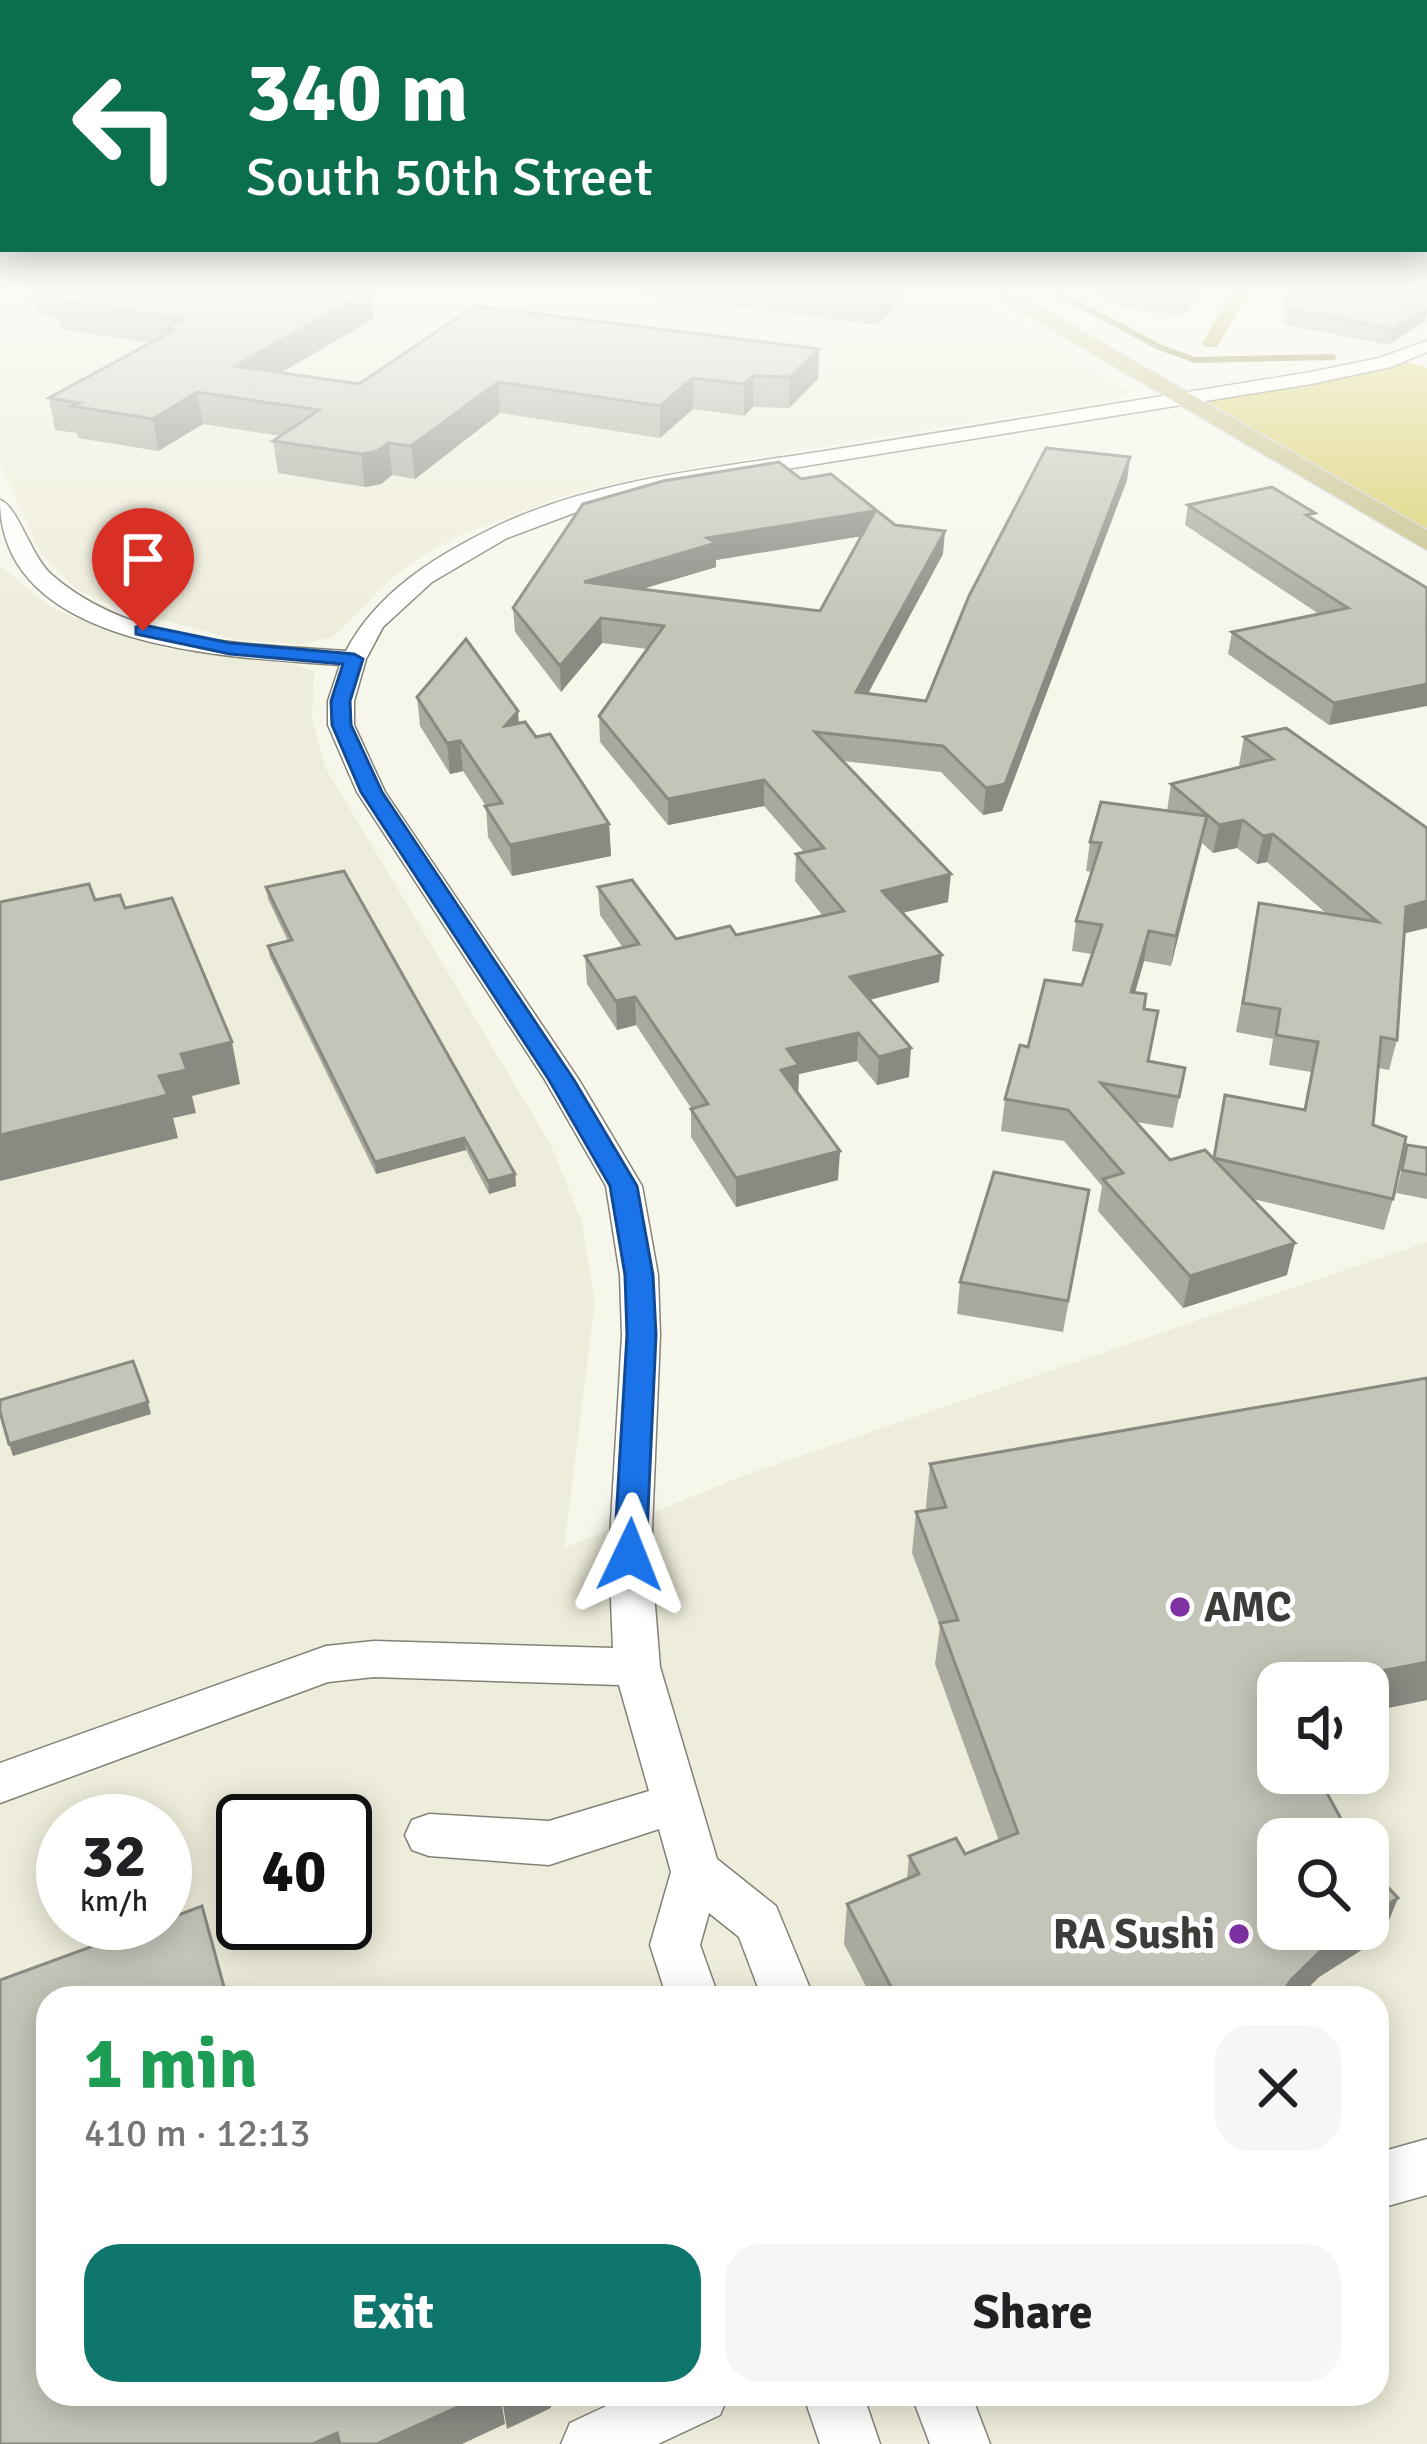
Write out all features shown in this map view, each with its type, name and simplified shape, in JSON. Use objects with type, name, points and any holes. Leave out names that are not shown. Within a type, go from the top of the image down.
[{"type":"main road","points":[[1187,402],[1427,542]]},
{"type":"street","points":[[689,1986],[675,1946],[696,1872],[637,1667],[630,1555],[641,1335],[639,1275],[623,1186],[562,1080],[371,792],[341,725],[341,701],[354,659],[373,623],[424,577],[500,532],[584,502],[713,475],[1155,402]]},
{"type":"street","points":[[0,506],[6,537],[41,579],[112,620],[202,644],[354,659]]},
{"type":"street","points":[[0,1783],[326,1664],[374,1659],[637,1667]]},
{"type":"street","points":[[429,1835],[549,1844],[676,1803]]},
{"type":"street","points":[[696,1872],[758,1922],[783,1986]]},
{"type":"street","points":[[1389,2178],[1427,2167]]},
{"type":"street","points":[[591,2444],[673,2406]]},
{"type":"street","points":[[836,2406],[850,2444]]},
{"type":"street","points":[[946,2406],[960,2444]]},
{"type":"shaded area","points":[[0,402],[1100,402],[650,475],[564,496],[453,538],[390,579],[333,637],[302,644],[238,640],[116,607],[76,589],[39,551],[0,462]]},
{"type":"shaded area","points":[[1187,402],[1427,402],[1427,542]]},
{"type":"shaded area","points":[[0,566],[52,608],[101,628],[165,648],[294,664],[314,672],[312,719],[326,769],[550,1143],[582,1223],[595,1302],[564,1548],[748,1474],[1427,1242],[1427,2444],[0,2444]]},
{"type":"building","points":[[73,402],[181,402],[153,419],[72,406],[79,403]]},
{"type":"building","points":[[265,402],[471,402],[411,446],[389,443],[361,454],[273,441],[319,410]]},
{"type":"building","points":[[1046,448],[1130,457],[1005,784],[986,788],[943,746],[815,732],[951,874],[882,891],[942,955],[850,977],[911,1048],[879,1057],[858,1033],[787,1049],[799,1065],[781,1070],[840,1151],[736,1178],[691,1109],[708,1104],[635,997],[616,1001],[585,956],[639,944],[598,887],[632,880],[676,939],[730,926],[736,935],[844,911],[796,854],[824,848],[764,780],[668,799],[599,716],[664,626],[601,618],[560,666],[513,608],[583,504],[663,481],[779,462],[801,479],[831,474],[895,525],[945,531],[856,692],[926,701],[969,596]],"holes":[[[875,511],[820,611],[584,582],[716,543],[707,538]]]},
{"type":"building","points":[[1272,487],[1315,513],[1306,515],[1427,588],[1427,684],[1334,703],[1232,632],[1348,608],[1188,505]]},
{"type":"building","points":[[466,639],[518,711],[505,726],[525,722],[536,737],[550,734],[609,824],[510,845],[485,806],[502,803],[460,741],[447,743],[417,697]]},
{"type":"building","points":[[1286,728],[1427,828],[1427,901],[1406,907],[1397,1040],[1381,1037],[1373,1125],[1406,1137],[1393,1199],[1214,1158],[1225,1095],[1305,1110],[1318,1042],[1276,1035],[1280,1009],[1243,1003],[1259,903],[1378,922],[1273,834],[1263,836],[1243,820],[1219,825],[1171,784],[1273,759],[1244,737]]},
{"type":"building","points":[[1101,802],[1207,816],[1176,936],[1149,931],[1131,992],[1146,994],[1144,1009],[1158,1011],[1148,1061],[1185,1068],[1179,1097],[1101,1083],[1170,1160],[1205,1150],[1295,1243],[1190,1276],[1103,1179],[1123,1173],[1068,1110],[1005,1099],[1020,1045],[1028,1047],[1045,980],[1082,985],[1102,925],[1076,921],[1101,843],[1090,842]]},
{"type":"building","points":[[344,871],[515,1174],[488,1181],[464,1138],[375,1162],[268,946],[292,940],[266,887]]},
{"type":"building","points":[[89,884],[95,900],[120,895],[125,908],[172,898],[232,1042],[181,1054],[187,1070],[159,1076],[168,1095],[0,1135],[0,902]]},
{"type":"building","points":[[1407,1145],[1427,1148],[1427,1175],[1402,1170]]},
{"type":"building","points":[[994,1172],[1089,1190],[1068,1301],[960,1282]]},
{"type":"building","points":[[133,1361],[148,1402],[9,1444],[0,1400]]},
{"type":"building","name":"AMC","points":[[1427,1378],[1427,1662],[1389,1670],[1389,1662],[1257,1662],[1257,1794],[1327,1794],[1341,1818],[1257,1818],[1257,1950],[1322,1950],[1287,1986],[891,1986],[847,1904],[919,1874],[909,1856],[956,1838],[965,1854],[1018,1833],[940,1623],[958,1620],[916,1512],[946,1507],[930,1464]]},
{"type":"building","points":[[202,1906],[224,1986],[36,1986],[36,2406],[460,2406],[376,2444],[340,2444],[337,2433],[312,2444],[0,2444],[0,1980],[82,1950],[192,1950],[192,1910]]},
{"type":"place","name":"AMC","points":[[1180,1607]]},
{"type":"place","name":"RA Sushi","points":[[1239,1934]]},
{"type":"route","points":[[143,631],[230,648],[354,659],[341,701],[341,725],[371,792],[562,1080],[623,1186],[639,1275],[641,1335],[630,1555]]}]
